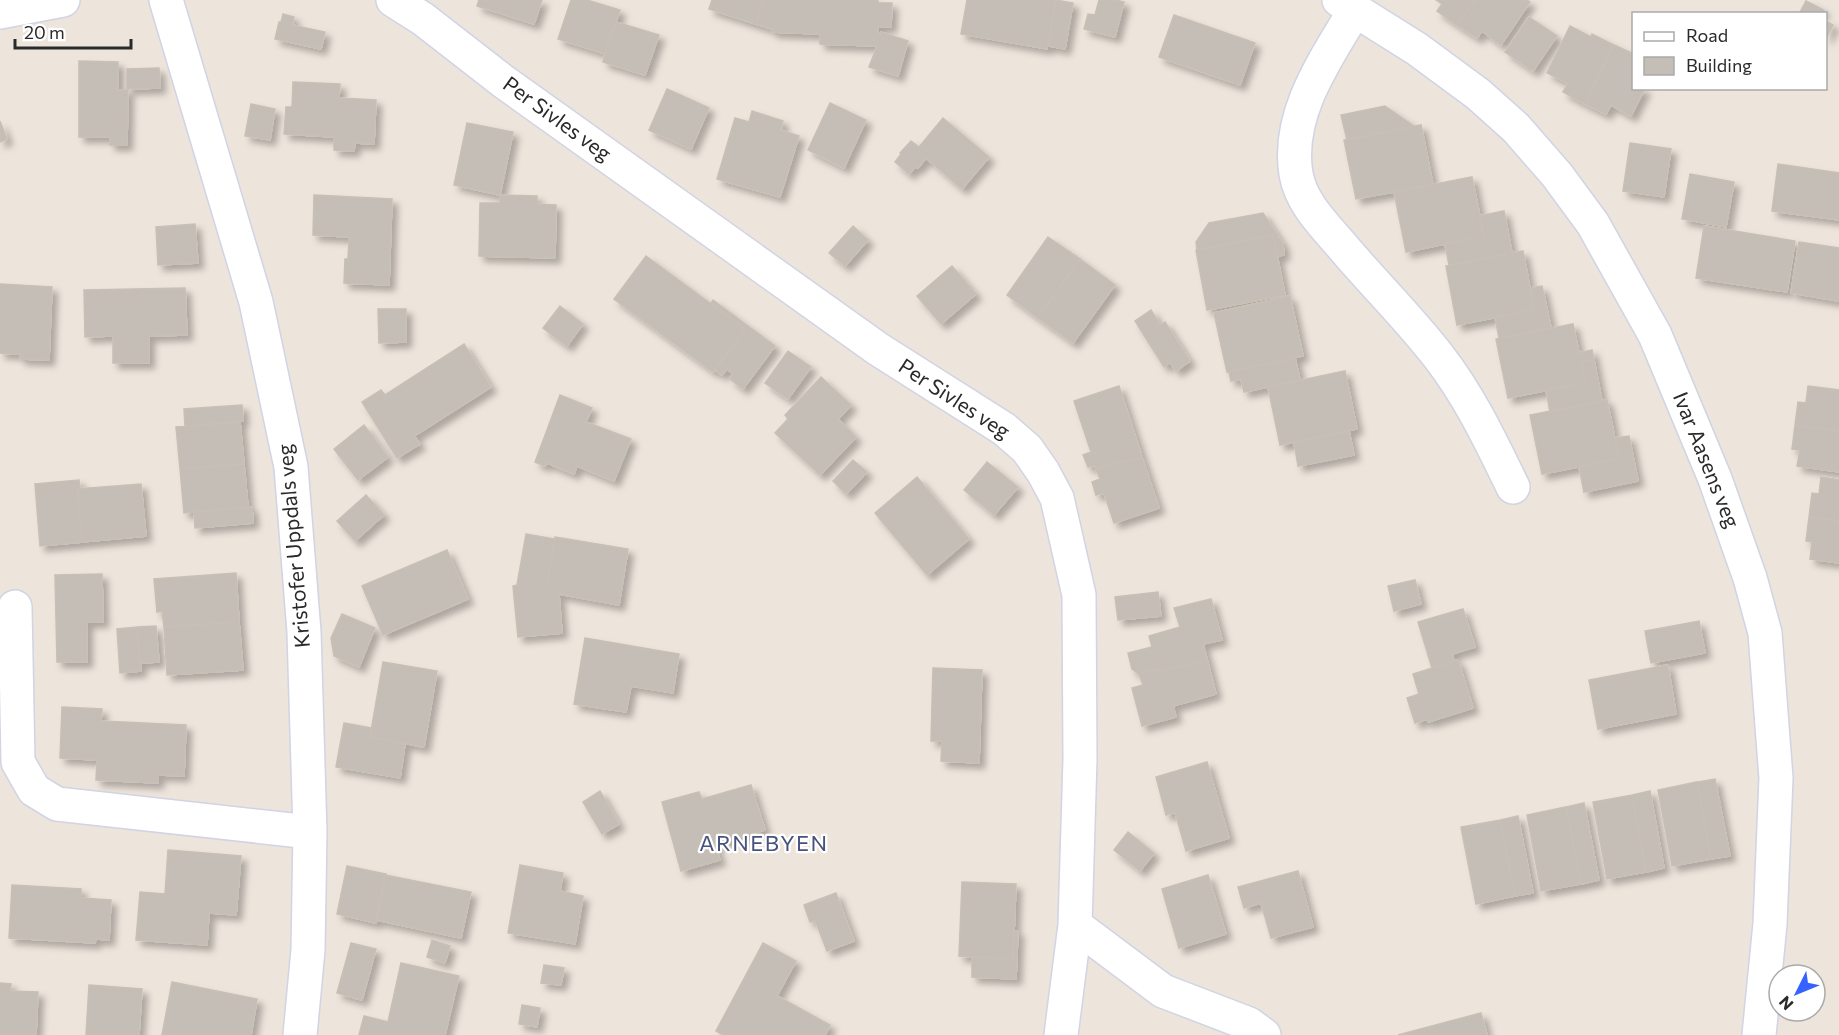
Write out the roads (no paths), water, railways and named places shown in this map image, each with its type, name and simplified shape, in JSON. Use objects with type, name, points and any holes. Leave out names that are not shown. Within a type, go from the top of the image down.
[{"type":"street","points":[[0,12],[63,0]]},
{"type":"street","name":"Kristofer Uppdals veg","points":[[166,0],[256,302],[291,467],[304,632],[309,832],[308,950],[300,1035]]},
{"type":"street","name":"Per Sivles veg","points":[[393,0],[423,19],[504,82],[878,349],[1004,429],[1027,449],[1043,472],[1057,498],[1078,595],[1080,759],[1075,925],[1061,1035]]},
{"type":"street","name":"Ivar Aasens veg","points":[[1513,487],[1481,420],[1459,385],[1416,330],[1320,220],[1305,200],[1301,190],[1296,175],[1295,156],[1298,122],[1347,5],[1417,49],[1478,94],[1516,128],[1557,175],[1593,224],[1655,335],[1715,479],[1750,578],[1765,633],[1776,778],[1770,913],[1759,1035]]},
{"type":"street","points":[[15,606],[18,762],[34,790],[57,804],[309,832]]},
{"type":"street","points":[[1075,925],[1163,991],[1249,1024],[1264,1035]]},
{"type":"district","name":"ARNEBYEN","points":[[764,843]]}]
